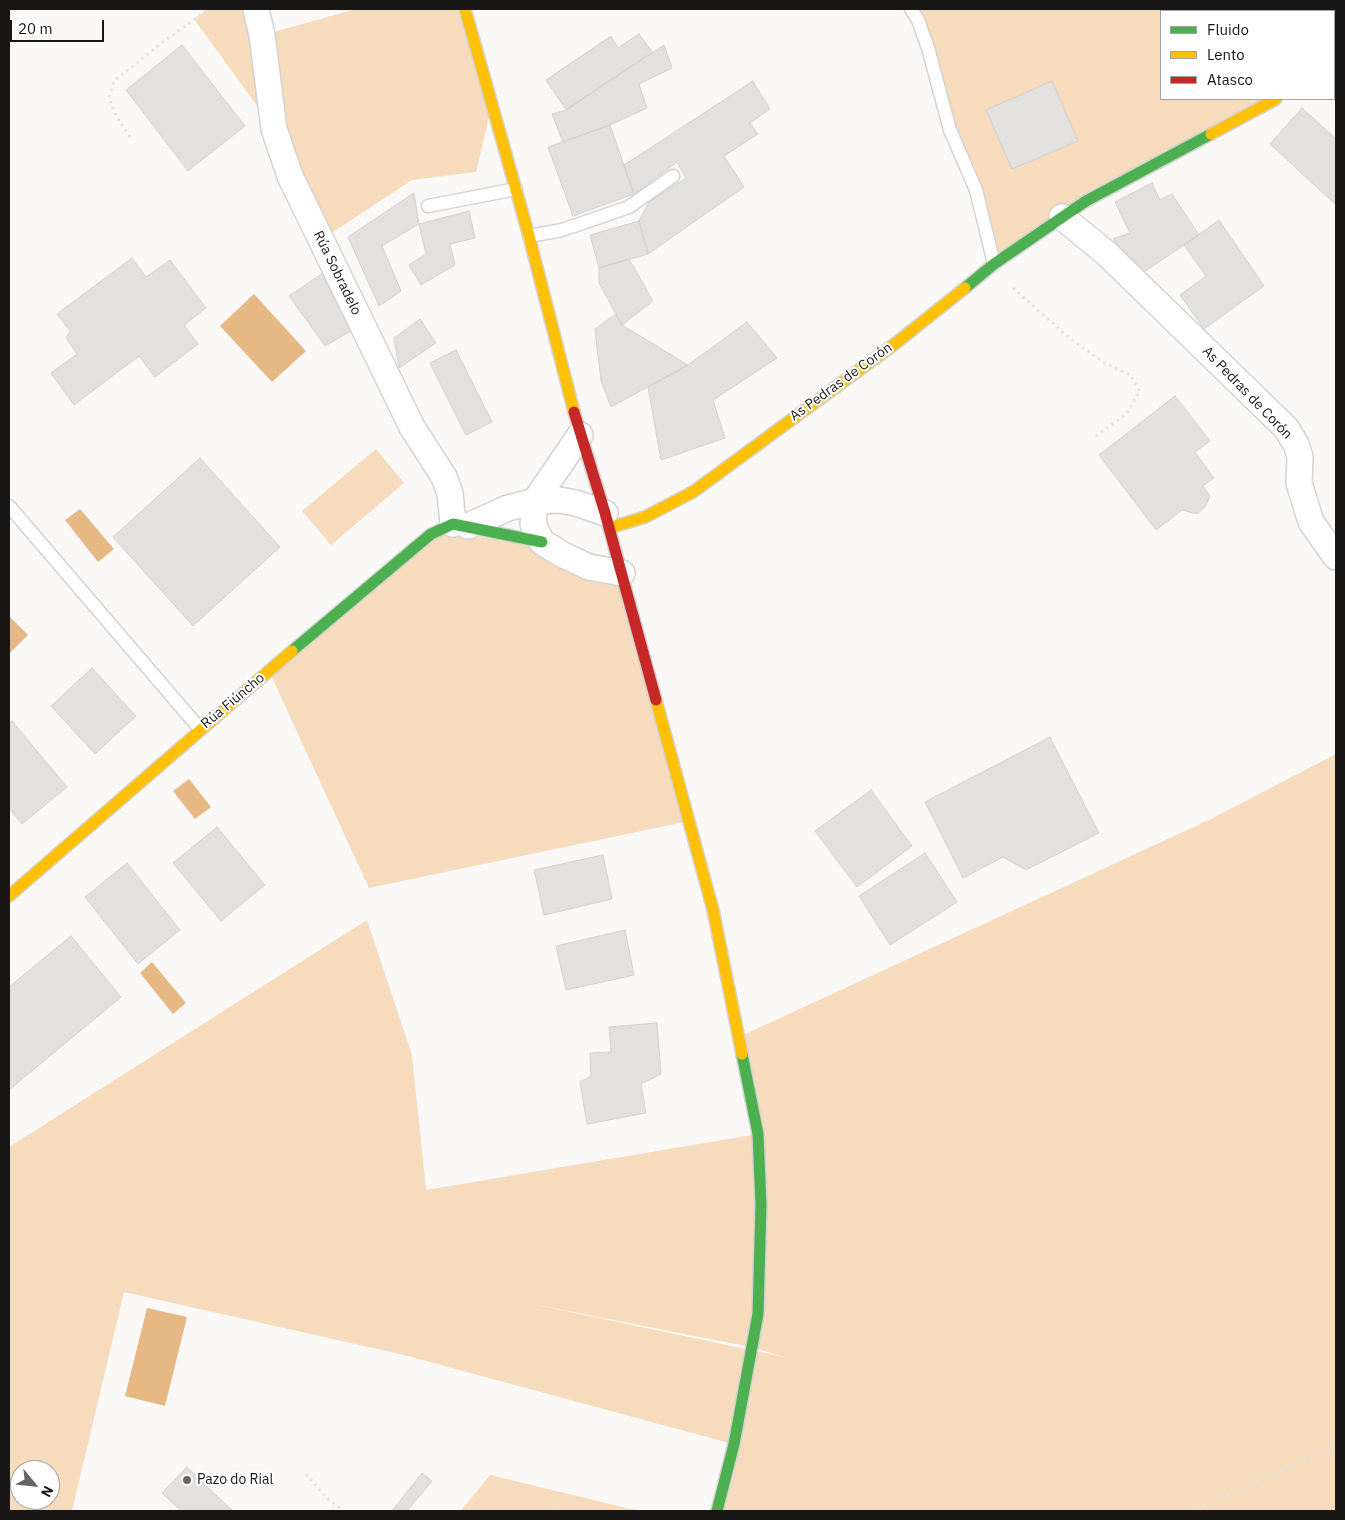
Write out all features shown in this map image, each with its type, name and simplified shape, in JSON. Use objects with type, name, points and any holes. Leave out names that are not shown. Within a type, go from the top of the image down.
[{"type":"main road","points":[[466,9],[529,236],[580,435],[622,573],[713,910],[758,1134],[760,1205],[758,1314],[734,1444],[717,1511]]},
{"type":"main road","name":"As Pedras de Corón","points":[[607,520],[645,517],[693,492],[896,343],[994,264],[1062,217],[1086,201],[1274,100]]},
{"type":"main road","points":[[460,525],[542,542]]},
{"type":"main road","name":"Rúa Fiúncho","points":[[9,896],[200,729],[431,534],[460,525]]},
{"type":"street","name":"Rúa Sobradelo","points":[[256,9],[262,35],[274,129],[290,176],[412,427],[444,477],[460,525]]},
{"type":"street","name":"As Pedras de Corón","points":[[1062,217],[1106,254],[1286,428],[1296,444],[1300,457],[1299,483],[1311,522],[1336,558]]},
{"type":"street","points":[[580,435],[535,501],[533,524],[542,542],[563,555],[589,567],[622,573]]},
{"type":"street","name":"Rúa Fiúncho","points":[[460,525],[508,508],[535,501],[559,500],[576,503],[607,520]]},
{"type":"lane","points":[[912,9],[928,48],[950,130],[976,190],[994,264]]},
{"type":"lane","points":[[529,236],[562,230],[629,207],[673,176]]},
{"type":"lane","points":[[428,206],[516,188]]},
{"type":"lane","points":[[9,506],[200,729]]},
{"type":"path","points":[[130,137],[116,116],[109,98],[114,81],[209,9]]},
{"type":"path","points":[[994,264],[1010,285],[1068,337],[1105,363],[1130,375],[1140,391],[1126,414],[1095,437]]},
{"type":"path","points":[[1191,1511],[1336,1447]]},
{"type":"path","points":[[306,1474],[326,1497],[343,1511]]},
{"type":"path","points":[[552,1511],[556,1500]]},
{"type":"shaded area","points":[[209,9],[256,9],[263,35],[356,9],[465,9],[492,104],[476,172],[412,180],[321,240],[274,129],[194,19]]},
{"type":"shaded area","points":[[911,9],[1236,10],[1160,10],[1160,100],[1270,100],[994,264]]},
{"type":"shaded area","points":[[254,294],[306,351],[272,382],[220,326]]},
{"type":"shaded area","points":[[376,449],[404,483],[331,545],[302,511]]},
{"type":"shaded area","points":[[80,509],[114,549],[98,562],[65,520]]},
{"type":"shaded area","points":[[431,534],[542,542],[622,573],[689,821],[369,888],[269,671]]},
{"type":"shaded area","points":[[10,617],[28,635],[9,654],[9,619]]},
{"type":"shaded area","points":[[1336,754],[1336,1511],[716,1511],[733,1444],[404,1355],[124,1292],[72,1511],[9,1511],[9,1147],[367,920],[412,1055],[426,1190],[758,1134],[739,1037],[1211,819]],"holes":[[[523,1302],[751,1347],[784,1357]]]},
{"type":"shaded area","points":[[189,779],[211,807],[195,819],[173,791]]},
{"type":"shaded area","points":[[152,962],[186,1003],[173,1014],[140,973]]},
{"type":"shaded area","points":[[147,1308],[187,1317],[165,1406],[125,1396]]},
{"type":"shaded area","points":[[490,1475],[639,1511],[461,1511]]},
{"type":"building","points":[[639,34],[652,52],[566,110],[546,80],[611,36],[618,48]]},
{"type":"building","points":[[182,45],[245,126],[188,171],[126,90]]},
{"type":"building","points":[[664,45],[672,68],[639,84],[647,108],[610,125],[563,142],[552,114],[566,110]]},
{"type":"building","points":[[753,81],[770,109],[750,123],[758,134],[724,156],[744,187],[648,254],[639,221],[649,202],[686,178],[677,162],[634,194],[624,165]]},
{"type":"building","points":[[1052,81],[1078,141],[1012,169],[986,110]]},
{"type":"building","points":[[1302,108],[1336,139],[1336,205],[1270,144]]},
{"type":"building","points":[[610,125],[634,194],[573,216],[548,147]]},
{"type":"building","points":[[1152,183],[1160,200],[1172,194],[1199,235],[1141,274],[1113,239],[1130,233],[1115,202]]},
{"type":"building","points":[[414,193],[419,224],[382,246],[401,291],[379,306],[348,237]]},
{"type":"building","points":[[469,211],[475,238],[450,244],[455,265],[421,285],[409,265],[426,254],[419,224]]},
{"type":"building","points":[[1219,220],[1264,286],[1204,329],[1180,295],[1206,276],[1184,245]]},
{"type":"building","points":[[639,221],[648,254],[599,268],[590,235]]},
{"type":"building","points":[[132,258],[146,277],[170,260],[206,308],[184,325],[198,344],[155,377],[139,356],[74,405],[51,373],[77,354],[66,338],[70,331],[57,314]]},
{"type":"building","points":[[629,259],[653,301],[622,325],[599,283],[599,268]]},
{"type":"building","points":[[323,273],[351,331],[325,346],[289,296]]},
{"type":"building","points":[[616,314],[622,325],[688,365],[611,407],[601,381],[595,329]]},
{"type":"building","points":[[420,319],[436,343],[399,368],[394,338]]},
{"type":"building","points":[[747,322],[777,358],[713,400],[725,438],[661,460],[648,387],[688,365]]},
{"type":"building","points":[[456,350],[492,422],[466,435],[430,363]]},
{"type":"building","points":[[1175,396],[1210,441],[1195,452],[1214,478],[1203,486],[1210,496],[1205,507],[1197,514],[1182,510],[1156,530],[1099,455]]},
{"type":"building","points":[[200,458],[280,547],[193,626],[113,537]]},
{"type":"building","points":[[92,668],[136,716],[95,754],[51,706]]},
{"type":"building","points":[[12,721],[67,787],[22,824],[9,808],[9,723]]},
{"type":"building","points":[[1050,737],[1099,833],[1026,870],[1003,857],[963,878],[925,802]]},
{"type":"building","points":[[871,790],[912,846],[857,887],[815,831]]},
{"type":"building","points":[[217,827],[265,885],[221,921],[173,863]]},
{"type":"building","points":[[925,853],[957,902],[890,945],[859,896]]},
{"type":"building","points":[[603,855],[612,899],[544,915],[534,870]]},
{"type":"building","points":[[127,863],[180,930],[138,964],[85,897]]},
{"type":"building","points":[[625,930],[634,975],[566,990],[556,946]]},
{"type":"building","points":[[71,936],[121,997],[9,1090],[9,987]]},
{"type":"building","points":[[657,1023],[661,1074],[641,1084],[646,1113],[587,1124],[580,1082],[591,1076],[590,1053],[611,1052],[609,1027]]},
{"type":"building","name":"Pazo do Rial","points":[[187,1467],[233,1511],[181,1511],[162,1493]]},
{"type":"building","points":[[422,1473],[432,1481],[407,1511],[392,1511]]},
{"type":"traffic: fast","points":[[965,288],[994,264],[1086,201],[1211,134]]},
{"type":"traffic: fast","points":[[292,651],[431,534],[453,524],[542,542]]},
{"type":"traffic: fast","points":[[717,1511],[734,1444],[758,1314],[761,1205],[758,1134],[742,1054]]},
{"type":"traffic: slow","points":[[465,9],[529,236],[574,412]]},
{"type":"traffic: slow","points":[[1211,134],[1274,100]]},
{"type":"traffic: slow","points":[[609,528],[645,517],[693,492],[896,343],[965,288]]},
{"type":"traffic: slow","points":[[9,896],[292,651]]},
{"type":"traffic: slow","points":[[656,700],[713,910],[742,1054]]},
{"type":"traffic: jam","points":[[574,412],[605,513],[656,700]]},
{"type":"place","name":"Pazo do Rial","points":[[187,1480]]}]
